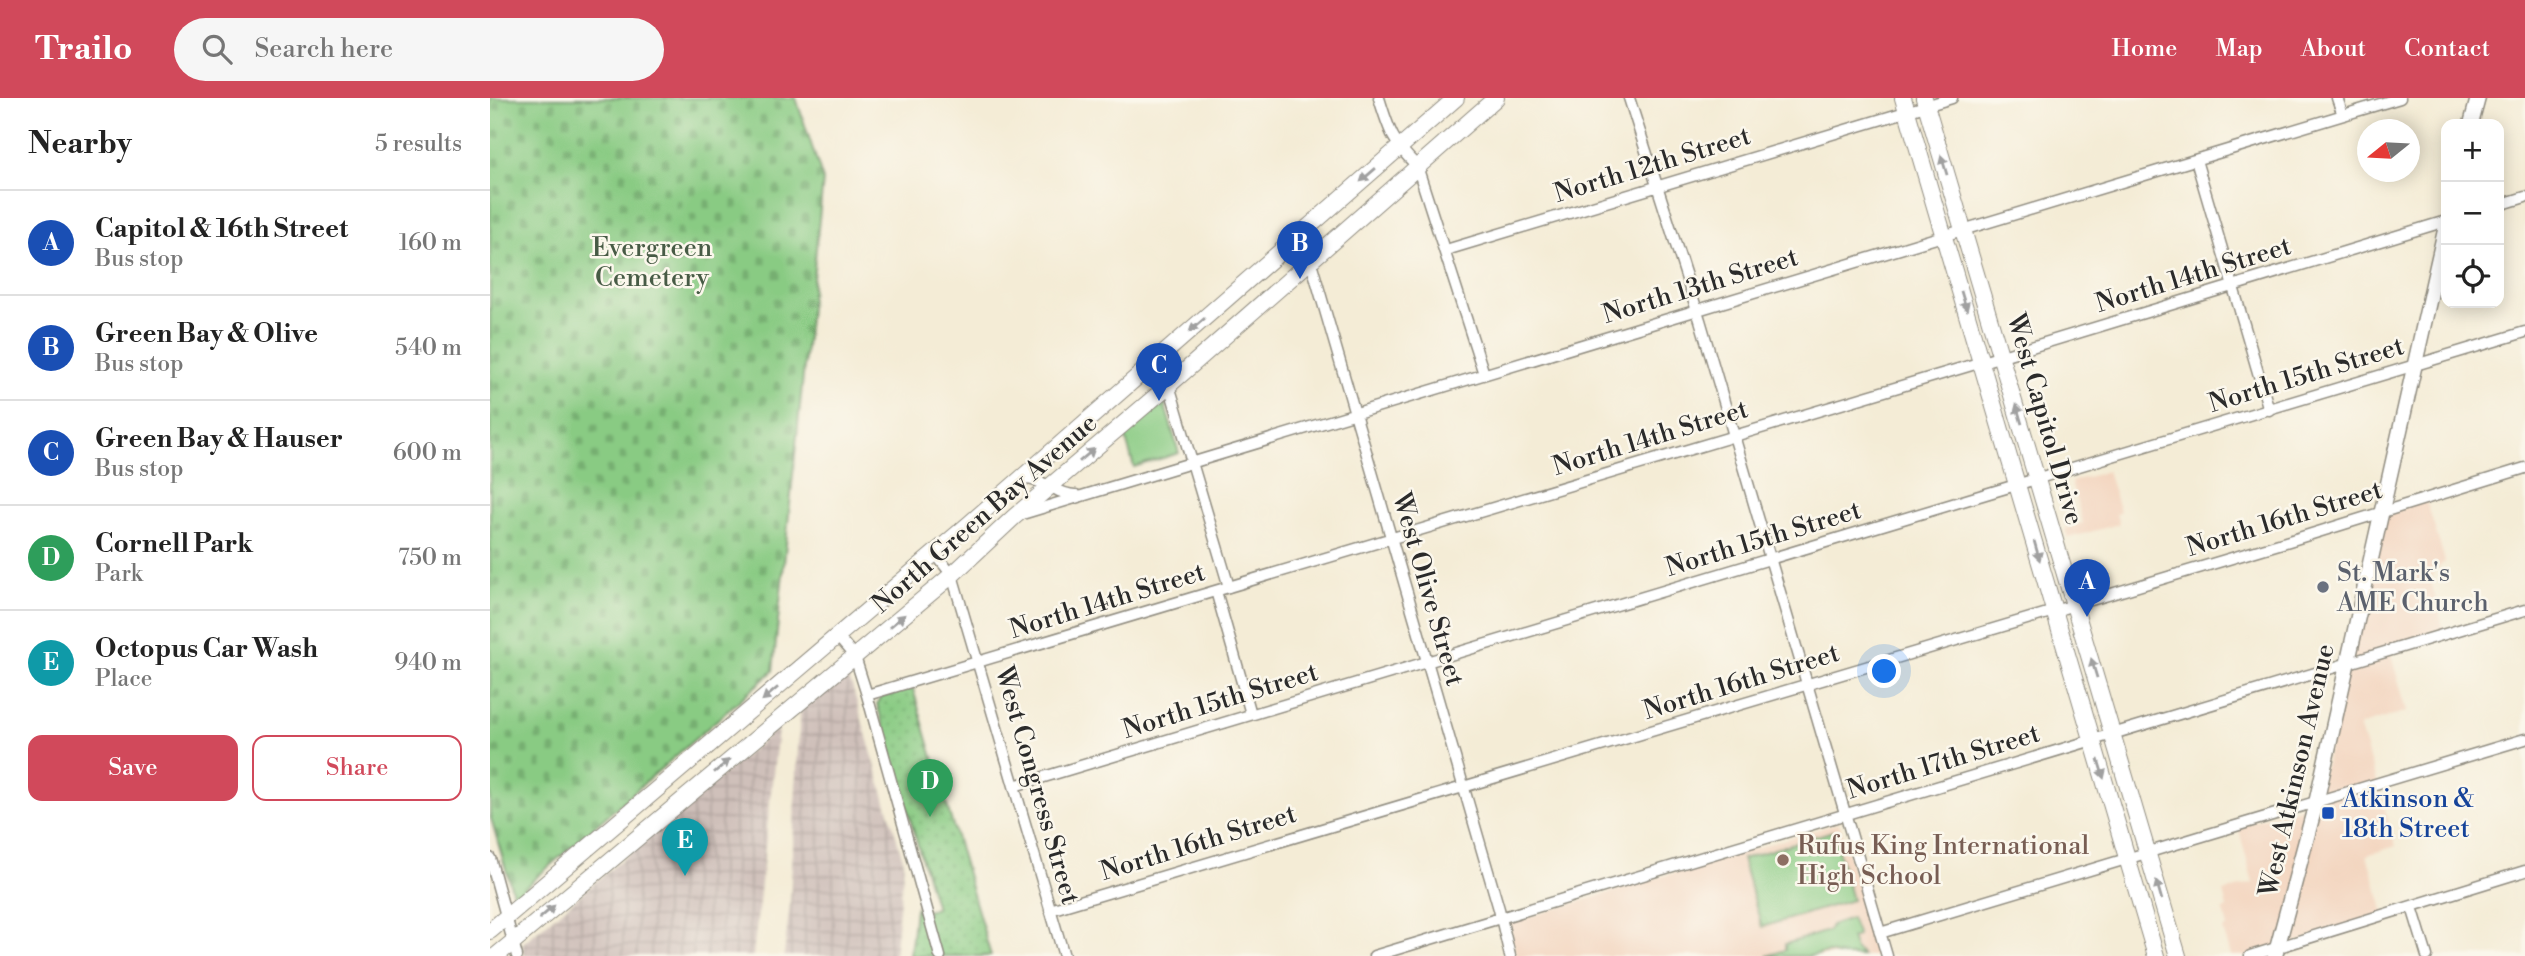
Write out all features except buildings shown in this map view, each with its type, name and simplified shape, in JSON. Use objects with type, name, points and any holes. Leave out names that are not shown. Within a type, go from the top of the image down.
[{"type":"main road","name":"North Green Bay Avenue","points":[[490,931],[838,637],[1456,98]]},
{"type":"main road","name":"North Green Bay Avenue","points":[[495,956],[514,949],[952,575],[1014,517],[1496,98]]},
{"type":"main road","name":"West Capitol Drive","points":[[1926,102],[2178,956]]},
{"type":"main road","name":"West Capitol Drive","points":[[1905,105],[2155,956]]},
{"type":"street","points":[[1379,98],[1391,135],[1399,148],[1417,166],[1484,374]]},
{"type":"street","points":[[1629,98],[1697,310],[1886,956]]},
{"type":"street","name":"North 12th Street","points":[[1446,250],[1905,105],[1952,98]]},
{"type":"street","points":[[2337,98],[2343,116]]},
{"type":"street","name":"North 13th Street","points":[[1014,517],[2400,98]]},
{"type":"street","points":[[2472,119],[2477,98]]},
{"type":"street","points":[[2196,160],[2269,410]]},
{"type":"street","points":[[2504,203],[2525,197]]},
{"type":"street","name":"North 14th Street","points":[[867,695],[2441,225]]},
{"type":"street","name":"West Olive Street","points":[[1293,240],[1311,261],[1502,918],[1510,956]]},
{"type":"street","name":"West Atkinson Avenue","points":[[2277,952],[2316,803],[2441,245]]},
{"type":"street","name":"North 15th Street","points":[[1014,786],[2525,332]]},
{"type":"street","points":[[1151,365],[1169,385],[1229,587]]},
{"type":"street","name":"North 16th Street","points":[[1050,910],[2525,468]]},
{"type":"street","points":[[1021,479],[1034,479],[1069,495],[1086,494]]},
{"type":"street","name":"West Congress Street","points":[[934,552],[952,575],[1064,956]]},
{"type":"street","points":[[1216,590],[1251,714]]},
{"type":"street","name":"North 17th Street","points":[[1374,956],[2525,610]]},
{"type":"street","points":[[838,637],[855,657],[940,956]]},
{"type":"street","points":[[1880,933],[2525,739]]},
{"type":"street","points":[[490,858],[514,949]]},
{"type":"street","points":[[2250,956],[2277,952],[2525,872]]},
{"type":"street","points":[[2412,907],[2427,956]]},
{"type":"shaded area","points":[[2107,471],[2120,512],[2116,514],[2119,524],[2068,538],[2065,529],[2083,523],[2071,482]]},
{"type":"shaded area","points":[[2426,500],[2445,561],[2434,572],[2431,581],[2445,635],[2390,651],[2407,711],[2359,726],[2396,846],[2367,855],[2385,916],[2277,948],[2274,956],[2231,956],[2223,929],[2228,927],[2223,910],[2227,908],[2223,892],[2253,883],[2238,826],[2316,803],[2382,513]]},
{"type":"shaded area","points":[[844,675],[852,686],[904,863],[894,956],[784,956],[790,905],[800,710]]},
{"type":"shaded area","points":[[778,728],[753,956],[524,956],[522,944]]},
{"type":"shaded area","name":"Rufus King International High School","points":[[1839,823],[1879,956],[1516,956],[1509,923]]},
{"type":"green space","name":"Evergreen Cemetery","points":[[490,98],[796,98],[823,180],[773,671],[514,897],[490,815]]},
{"type":"green space","points":[[1164,402],[1179,453],[1134,467],[1125,436]]},
{"type":"green space","points":[[913,689],[991,956],[910,956],[916,907],[919,913],[936,908],[877,704],[880,697]]},
{"type":"green space","points":[[1833,831],[1852,900],[1762,927],[1742,859]]},
{"type":"green space","points":[[1851,918],[1858,936],[1851,938],[1855,949],[1863,956],[1828,953],[1767,956],[1785,950],[1785,944],[1828,931],[1831,925]]},
{"type":"place","name":"Green Bay & Olive","points":[[1300,279]]},
{"type":"place","name":"Green Bay & Hauser","points":[[1159,401]]},
{"type":"place","name":"St. Mark's AME Church","points":[[2323,587]]},
{"type":"place","name":"Capitol & 16th Street","points":[[2087,617]]},
{"type":"place","name":"Atkinson & 18th Street","points":[[2328,813]]},
{"type":"place","name":"Cornell Park","points":[[930,817]]},
{"type":"place","name":"Rufus King International High School","points":[[1783,860]]},
{"type":"place","name":"Octopus Car Wash","points":[[685,876]]}]
